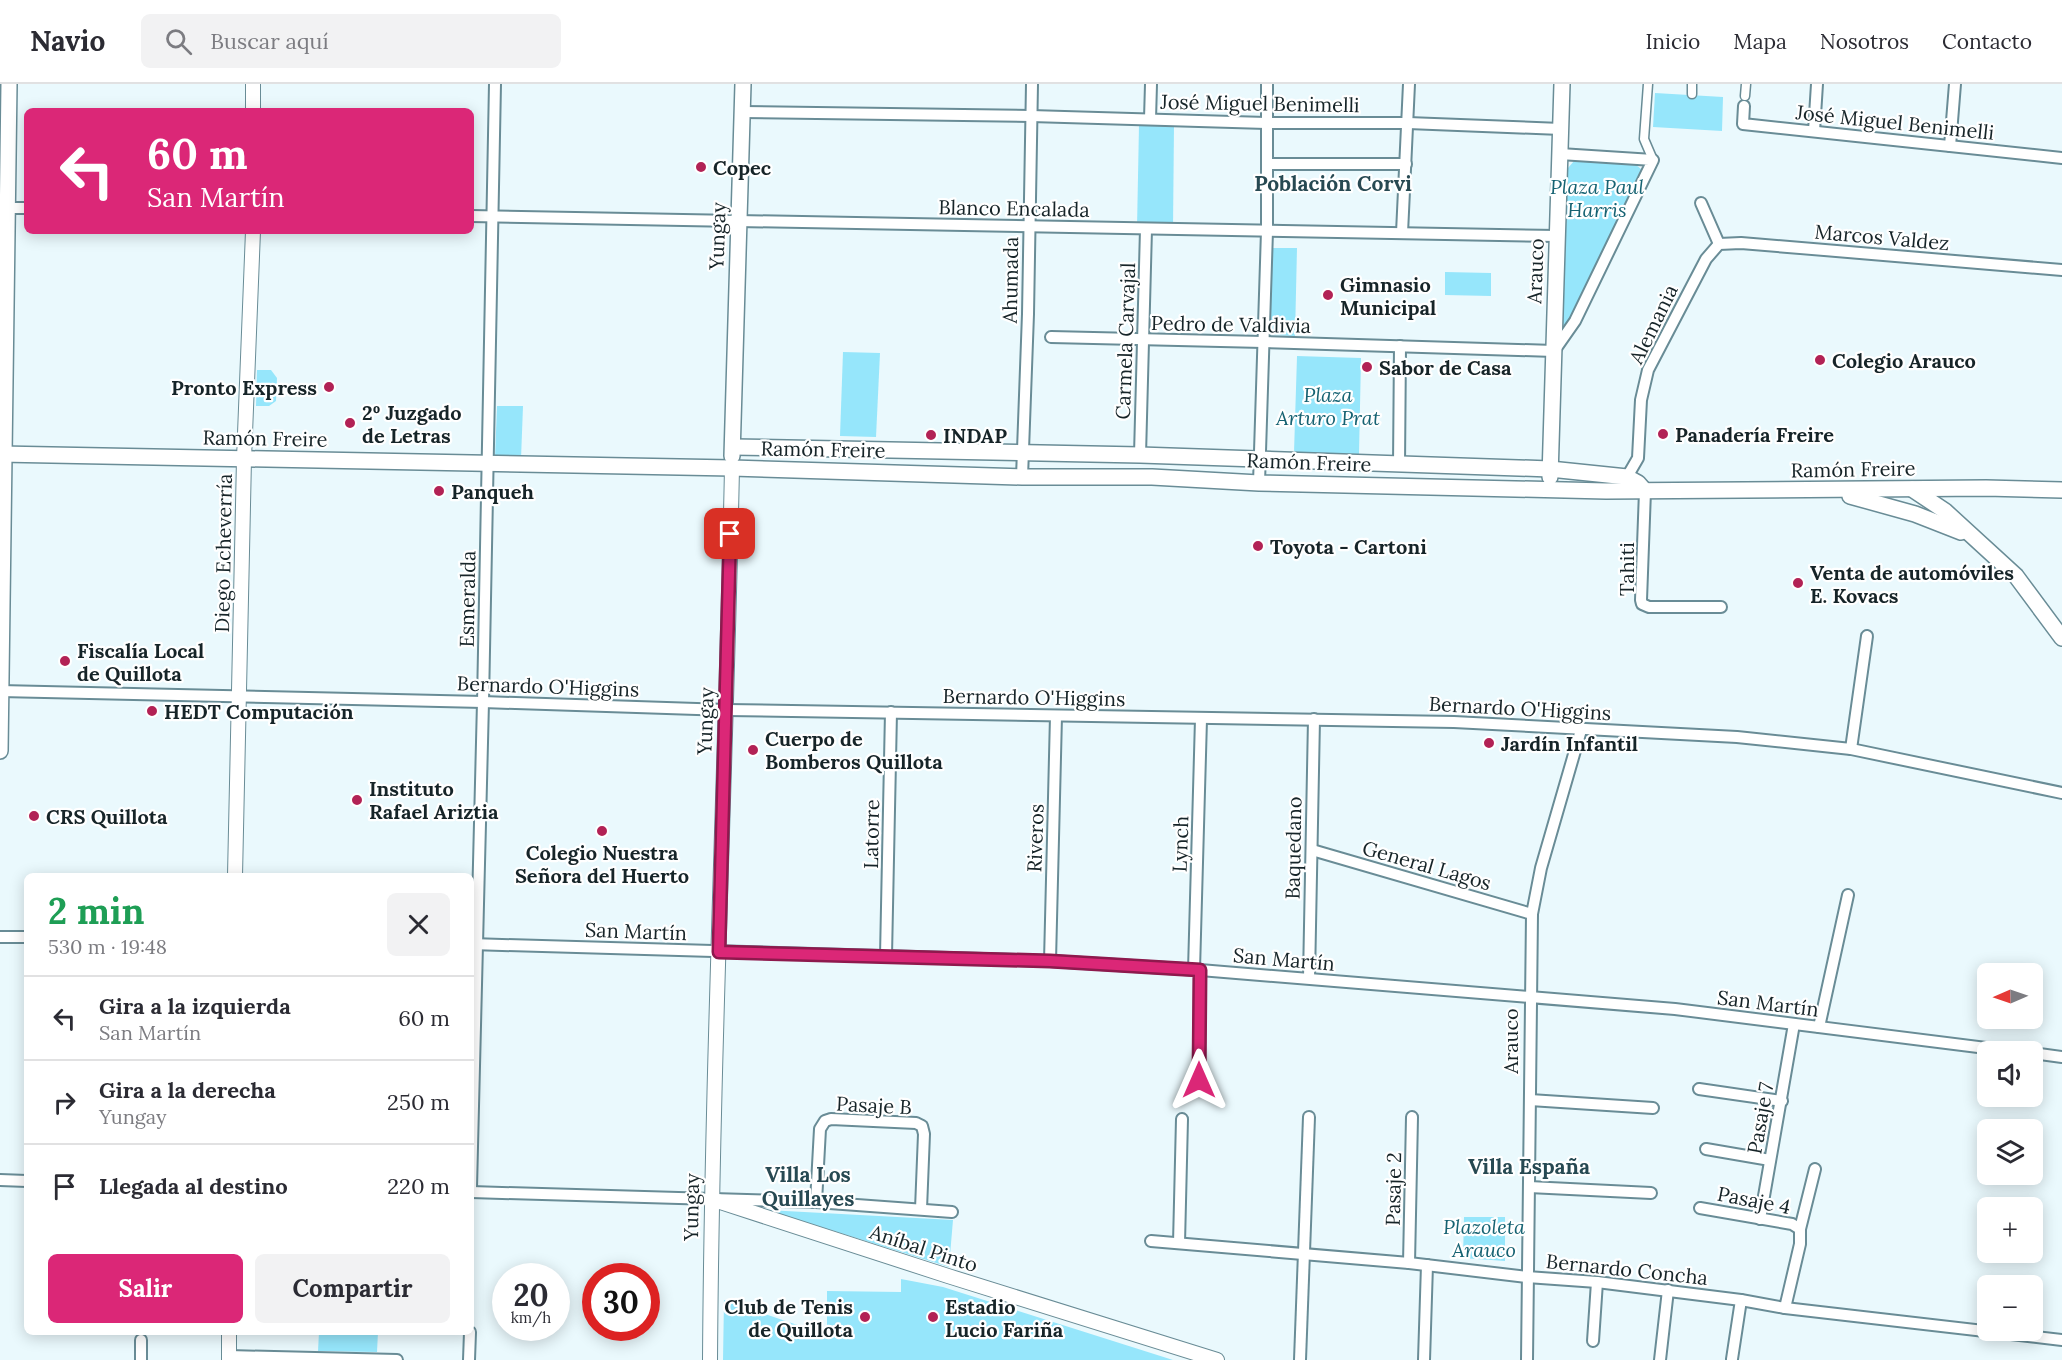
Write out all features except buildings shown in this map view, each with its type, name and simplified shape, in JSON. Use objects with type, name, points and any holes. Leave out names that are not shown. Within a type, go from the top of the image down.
[{"type":"main road","points":[[0,751],[3,208],[9,84]]},
{"type":"main road","name":"Yungay","points":[[732,468],[743,84]]},
{"type":"main road","name":"Arauco","points":[[1550,489],[1562,84]]},
{"type":"main road","name":"Ramón Freire","points":[[733,447],[1140,455],[1550,469],[1627,477]]},
{"type":"main road","name":"Ramón Freire","points":[[1,454],[732,468],[1022,477],[1152,477],[1259,483],[1606,491],[1953,488],[2062,490]]},
{"type":"main road","points":[[1606,491],[1620,484],[1627,477],[1638,483],[1645,491]]},
{"type":"main road","points":[[1945,511],[1953,488]]},
{"type":"main road","points":[[1912,489],[1945,511],[2016,576],[2062,638]]},
{"type":"main road","points":[[1817,490],[1855,496],[1895,508],[1944,524],[1975,538]]},
{"type":"street","points":[[253,84],[253,108]]},
{"type":"street","name":"Esmeralda","points":[[474,944],[483,702],[495,84]]},
{"type":"street","name":"Ahumada","points":[[1022,477],[1028,314],[1032,84]]},
{"type":"street","points":[[1150,119],[1151,84]]},
{"type":"street","points":[[1259,483],[1267,231],[1267,84]]},
{"type":"street","points":[[1402,233],[1409,84]]},
{"type":"street","points":[[1554,351],[1575,321],[1653,160],[1644,139],[1648,84]]},
{"type":"street","points":[[1692,84],[1692,94]]},
{"type":"street","points":[[1744,101],[1746,84]]},
{"type":"street","points":[[1814,130],[1817,84]]},
{"type":"street","points":[[1950,146],[1955,84]]},
{"type":"street","name":"José Miguel Benimelli","points":[[1744,101],[1743,123],[2062,158]]},
{"type":"street","name":"José Miguel Benimelli","points":[[742,112],[1031,116],[1266,123],[1408,123],[1561,129]]},
{"type":"street","points":[[1560,154],[1653,160]]},
{"type":"street","points":[[1267,164],[1406,164]]},
{"type":"street","points":[[1701,203],[1719,244]]},
{"type":"street","points":[[3,208],[24,208]]},
{"type":"street","name":"Blanco Encalada","points":[[474,216],[1557,236]]},
{"type":"street","name":"Carmela Carvajal","points":[[1140,455],[1146,229]]},
{"type":"street","name":"Diego Echeverría","points":[[235,873],[244,459],[253,234]]},
{"type":"street","name":"Marcos Valdez","points":[[1719,244],[1741,243],[2062,270]]},
{"type":"street","name":"Alemania","points":[[1627,477],[1638,458],[1641,400],[1648,370],[1706,259],[1719,244]]},
{"type":"street","name":"Pedro de Valdivia","points":[[1051,337],[1554,351]]},
{"type":"street","points":[[1400,346],[1400,465]]},
{"type":"street","name":"Yungay","points":[[710,1360],[711,1199],[727,710],[732,468]]},
{"type":"street","name":"Tahiti","points":[[1645,491],[1642,604],[1653,607],[1721,607]]},
{"type":"street","points":[[1851,748],[1867,636]]},
{"type":"street","name":"Bernardo O'Higgins","points":[[1,691],[727,710],[1454,722],[1737,737],[1851,748],[2062,793]]},
{"type":"street","name":"Latorre","points":[[886,956],[891,712]]},
{"type":"street","name":"Riveros","points":[[1050,961],[1056,716]]},
{"type":"street","name":"Lynch","points":[[1199,1080],[1197,970],[1201,719]]},
{"type":"street","name":"Baquedano","points":[[1309,978],[1314,719]]},
{"type":"street","name":"Arauco","points":[[1527,1360],[1532,915],[1541,868],[1581,730]]},
{"type":"street","name":"General Lagos","points":[[1312,850],[1532,915]]},
{"type":"street","points":[[1819,1027],[1848,895]]},
{"type":"street","points":[[0,937],[24,937]]},
{"type":"street","name":"San Martín","points":[[474,944],[1050,961],[1197,970],[1675,1009],[1977,1047]]},
{"type":"street","name":"Pasaje 7","points":[[1760,1219],[1794,1024]]},
{"type":"street","points":[[2043,1054],[2062,1057]]},
{"type":"street","points":[[1699,1089],[1782,1101]]},
{"type":"street","points":[[1530,1100],[1653,1108]]},
{"type":"street","points":[[1300,1360],[1309,1117]]},
{"type":"street","name":"Pasaje 2","points":[[1409,1263],[1412,1117]]},
{"type":"street","name":"Pasaje B","points":[[816,1202],[820,1129],[825,1121],[831,1119],[916,1123],[922,1126],[924,1134],[921,1209]]},
{"type":"street","points":[[1179,1243],[1182,1119]]},
{"type":"street","points":[[1706,1149],[1770,1160]]},
{"type":"street","points":[[1785,1308],[1800,1244],[1800,1229],[1815,1169]]},
{"type":"street","points":[[0,1180],[24,1181]]},
{"type":"street","points":[[1529,1187],[1651,1193]]},
{"type":"street","name":"Aníbal Pinto","points":[[474,1192],[711,1199],[1217,1360]]},
{"type":"street","points":[[711,1199],[816,1202],[952,1212]]},
{"type":"street","name":"Pasaje 4","points":[[1700,1208],[1792,1224],[1800,1229]]},
{"type":"street","name":"Bernardo Concha","points":[[1151,1241],[1303,1253],[1527,1277],[1596,1282],[1741,1300],[1785,1308],[2062,1341]]},
{"type":"street","points":[[1424,1360],[1427,1265]]},
{"type":"street","points":[[1593,1341],[1596,1282]]},
{"type":"street","points":[[1660,1360],[1668,1290]]},
{"type":"street","points":[[1732,1359],[1741,1300]]},
{"type":"street","points":[[229,1335],[229,1358],[398,1360]]},
{"type":"street","points":[[469,1360],[470,1335]]},
{"type":"street","points":[[141,1340],[141,1360]]},
{"type":"green space","points":[[1655,93],[1723,97],[1722,131],[1653,127]]},
{"type":"green space","points":[[1139,125],[1174,125],[1173,228],[1137,228]]},
{"type":"green space","name":"Plaza Paul Harris","points":[[1574,161],[1635,164],[1641,169],[1643,176],[1568,326],[1560,322],[1565,177]]},
{"type":"green space","points":[[1271,248],[1297,248],[1295,336],[1270,335]]},
{"type":"green space","points":[[1445,272],[1491,273],[1491,296],[1445,295]]},
{"type":"green space","points":[[843,352],[880,353],[876,437],[840,436]]},
{"type":"green space","name":"Plaza Arturo Prat","points":[[1297,356],[1361,358],[1359,454],[1294,453]]},
{"type":"green space","points":[[257,370],[271,370],[277,378],[276,401],[269,406],[256,406]]},
{"type":"green space","points":[[497,406],[523,406],[521,459],[495,458]]},
{"type":"green space","points":[[767,1210],[953,1220],[949,1267]]},
{"type":"green space","name":"Plazoleta Arauco","points":[[1464,1217],[1505,1217],[1505,1261],[1463,1258]]},
{"type":"green space","name":"Estadio Lucio Fariña","points":[[901,1279],[943,1287],[1173,1360],[723,1360],[724,1300],[827,1335],[827,1291],[901,1292]]},
{"type":"green space","points":[[319,1335],[378,1335],[377,1352],[318,1351]]},
{"type":"place","name":"Copec","points":[[701,167]]},
{"type":"place","name":"Gimnasio Municipal","points":[[1328,295]]},
{"type":"place","name":"Colegio Arauco","points":[[1820,360]]},
{"type":"place","name":"Sabor de Casa","points":[[1367,367]]},
{"type":"place","name":"Pronto Express","points":[[329,387]]},
{"type":"place","name":"2º Juzgado de Letras","points":[[350,423]]},
{"type":"place","name":"Panadería Freire","points":[[1663,434]]},
{"type":"place","name":"INDAP","points":[[931,435]]},
{"type":"place","name":"Panqueh","points":[[439,491]]},
{"type":"place","name":"Toyota - Cartoni","points":[[1258,546]]},
{"type":"place","name":"Venta de automóviles E. Kovacs","points":[[1798,583]]},
{"type":"place","name":"Fiscalía Local de Quillota","points":[[65,661]]},
{"type":"place","name":"HEDT Computación","points":[[152,711]]},
{"type":"place","name":"Jardín Infantil","points":[[1489,743]]},
{"type":"place","name":"Cuerpo de Bomberos Quillota","points":[[753,750]]},
{"type":"place","name":"Instituto Rafael Ariztia","points":[[357,800]]},
{"type":"place","name":"CRS Quillota","points":[[34,816]]},
{"type":"place","name":"Colegio Nuestra Señora del Huerto","points":[[602,831]]},
{"type":"place","name":"Club de Tenis de Quillota","points":[[865,1317]]},
{"type":"place","name":"Estadio Lucio Fariña","points":[[933,1317]]},
{"type":"district","name":"Población Corvi","points":[[1333,183]]},
{"type":"district","name":"Villa España","points":[[1529,1166]]},
{"type":"district","name":"Villa Los Quillayes","points":[[808,1186]]},
{"type":"route","points":[[730,534],[719,952],[1050,961],[1200,970],[1199,1080]]}]
